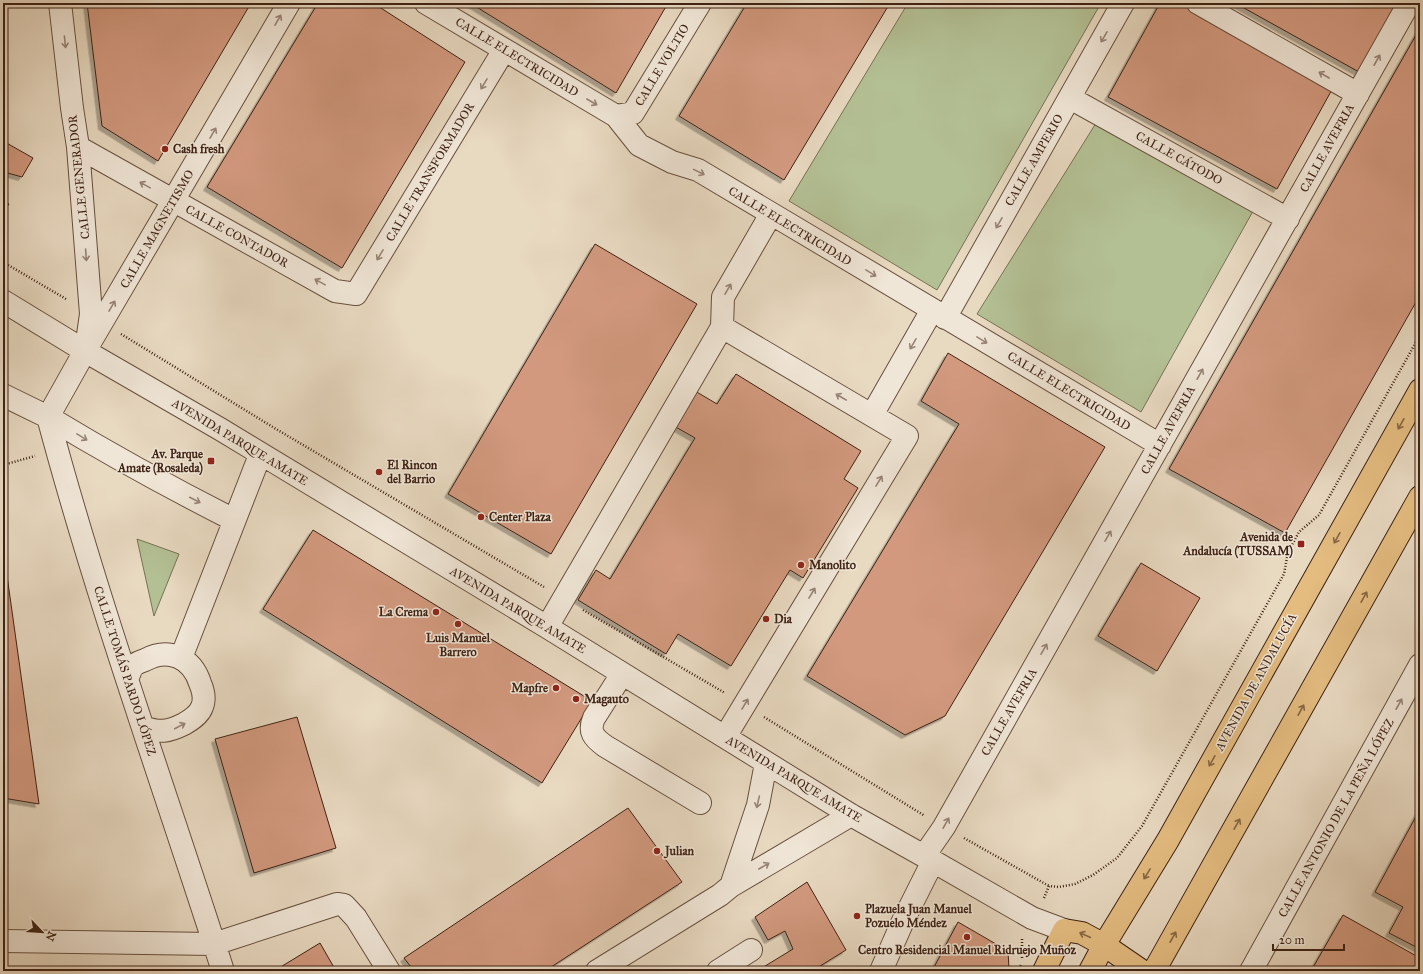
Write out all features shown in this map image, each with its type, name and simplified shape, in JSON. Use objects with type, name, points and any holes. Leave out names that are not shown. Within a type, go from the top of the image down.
[{"type":"main road","name":"AVENIDA DE ANDALUCÍA","points":[[1090,971],[1104,945],[1168,840],[1420,390]]},
{"type":"main road","points":[[1154,971],[1420,497]]},
{"type":"main road","points":[[1043,971],[1064,930],[1082,933],[1104,945],[1142,971]]},
{"type":"street","name":"CALLE GENERADOR","points":[[60,3],[78,147],[96,318]]},
{"type":"street","name":"CALLE MAGNETISMO","points":[[48,417],[85,351],[96,318],[173,201],[289,3]]},
{"type":"street","name":"CALLE ELECTRICIDAD","points":[[426,3],[616,116],[639,145],[672,162],[698,170],[1160,445]]},
{"type":"street","name":"CALLE VOLTIO","points":[[616,116],[633,113],[700,3]]},
{"type":"street","name":"CALLE AMPERIO","points":[[872,415],[939,314],[1070,98],[1124,3]]},
{"type":"street","points":[[1198,3],[1358,94]]},
{"type":"street","name":"CALLE AVEFRIA","points":[[881,971],[929,858],[944,827],[1409,3]]},
{"type":"street","name":"CALLE TRANSFORMADOR","points":[[356,294],[504,50]]},
{"type":"street","name":"CALLE CÁTODO","points":[[1070,98],[1288,219]]},
{"type":"street","name":"CALLE CONTADOR","points":[[78,147],[335,291],[356,294]]},
{"type":"street","points":[[547,627],[722,327],[723,298],[771,214]]},
{"type":"street","name":"AVENIDA PARQUE AMATE","points":[[3,301],[547,627],[851,816],[929,858],[1032,918],[1064,930]]},
{"type":"street","points":[[722,327],[907,436],[725,738]]},
{"type":"street","points":[[3,395],[48,417],[159,481],[234,520]]},
{"type":"street","name":"CALLE TOMÁS PARDO LÓPEZ","points":[[48,417],[73,509],[223,971]]},
{"type":"street","points":[[181,658],[260,455]]},
{"type":"street","points":[[127,679],[134,666],[153,656],[166,654],[181,658],[190,664],[197,673],[203,691],[202,707],[197,715],[173,730],[156,731],[143,727]]},
{"type":"street","name":"CALLE ANTONIO DE LA PEÑA LÓPEZ","points":[[1251,971],[1420,665]]},
{"type":"street","points":[[622,674],[594,718],[591,725],[592,734],[605,746],[700,803]]},
{"type":"street","points":[[731,886],[758,805],[766,763]]},
{"type":"street","points":[[597,971],[720,895],[731,886],[851,816]]},
{"type":"street","points":[[3,941],[214,944],[337,904],[344,905],[356,918],[389,971]]},
{"type":"street","points":[[1032,918],[1046,940],[1043,971]]},
{"type":"street","points":[[718,971],[751,950]]},
{"type":"path","points":[[3,262],[276,429],[745,705],[944,827],[1049,886],[1059,887],[1075,884],[1093,875],[1117,858],[1142,826],[1284,574],[1288,552],[1299,532],[1312,522],[1319,514],[1420,335]]},
{"type":"path","points":[[3,465],[57,449]]},
{"type":"path","points":[[1044,900],[1049,886]]},
{"type":"path","points":[[1017,971],[1022,962],[1022,938]]},
{"type":"green space","points":[[908,3],[1101,3],[937,290],[789,201]]},
{"type":"green space","points":[[1106,107],[1262,195],[1141,412],[977,314]]},
{"type":"green space","points":[[137,539],[179,554],[154,616]]},
{"type":"building","points":[[87,3],[251,3],[158,161],[102,126]]},
{"type":"building","points":[[318,3],[373,3],[465,62],[342,268],[207,187]]},
{"type":"building","points":[[470,3],[668,3],[616,93]]},
{"type":"building","points":[[747,3],[890,3],[784,180],[679,116]]},
{"type":"building","points":[[1160,3],[1188,3],[1334,86],[1277,189],[1108,97]]},
{"type":"building","points":[[1235,3],[1396,3],[1359,72]]},
{"type":"building","points":[[1420,28],[1420,295],[1285,533],[1169,469]]},
{"type":"building","points":[[3,141],[33,158],[22,177],[4,172],[3,175]]},
{"type":"building","points":[[3,201],[9,204],[3,213]]},
{"type":"building","points":[[595,244],[697,304],[551,554],[448,494]]},
{"type":"building","points":[[948,353],[1105,447],[945,716],[905,735],[807,676],[959,424],[921,401]]},
{"type":"building","points":[[736,374],[861,451],[844,479],[858,488],[803,578],[790,570],[731,666],[678,634],[666,654],[578,600],[596,570],[610,579],[695,438],[674,426],[695,391],[717,404]]},
{"type":"building","points":[[313,530],[592,701],[542,783],[263,609]]},
{"type":"building","points":[[3,547],[39,804],[3,798]]},
{"type":"building","points":[[1141,563],[1200,598],[1157,671],[1098,636]]},
{"type":"building","points":[[297,717],[336,848],[254,873],[215,739]]},
{"type":"building","points":[[628,808],[682,882],[545,971],[414,971],[404,958]]},
{"type":"building","points":[[1420,809],[1420,949],[1389,933],[1403,907],[1375,892]]},
{"type":"building","points":[[807,882],[846,950],[812,971],[757,971],[793,949],[785,931],[768,940],[755,917]]},
{"type":"building","points":[[1343,915],[1420,958],[1420,971],[1311,971]]},
{"type":"building","name":"Centro Residencial Manuel Ridruejo Muñoz","points":[[958,922],[1008,951],[1009,969],[1007,971],[932,971]]},
{"type":"building","points":[[320,943],[336,971],[274,971]]},
{"type":"place","name":"Cash fresh","points":[[165,149]]},
{"type":"place","name":"Av. Parque Amate (Rosaleda)","points":[[211,461]]},
{"type":"place","name":"El Rincon del Barrio","points":[[379,472]]},
{"type":"place","name":"Center Plaza","points":[[481,517]]},
{"type":"place","name":"Avenida de Andalucía (TUSSAM)","points":[[1301,544]]},
{"type":"place","name":"Manolito","points":[[801,565]]},
{"type":"place","name":"La Crema","points":[[436,612]]},
{"type":"place","name":"Dia","points":[[766,619]]},
{"type":"place","name":"Luis Manuel Barrero","points":[[458,624]]},
{"type":"place","name":"Mapfre","points":[[556,688]]},
{"type":"place","name":"Magauto","points":[[576,699]]},
{"type":"place","name":"Julian","points":[[657,851]]},
{"type":"place","name":"Plazuela Juan Manuel Pozuelo Méndez","points":[[857,916]]},
{"type":"place","name":"Centro Residencial Manuel Ridruejo Muñoz","points":[[967,937]]}]
